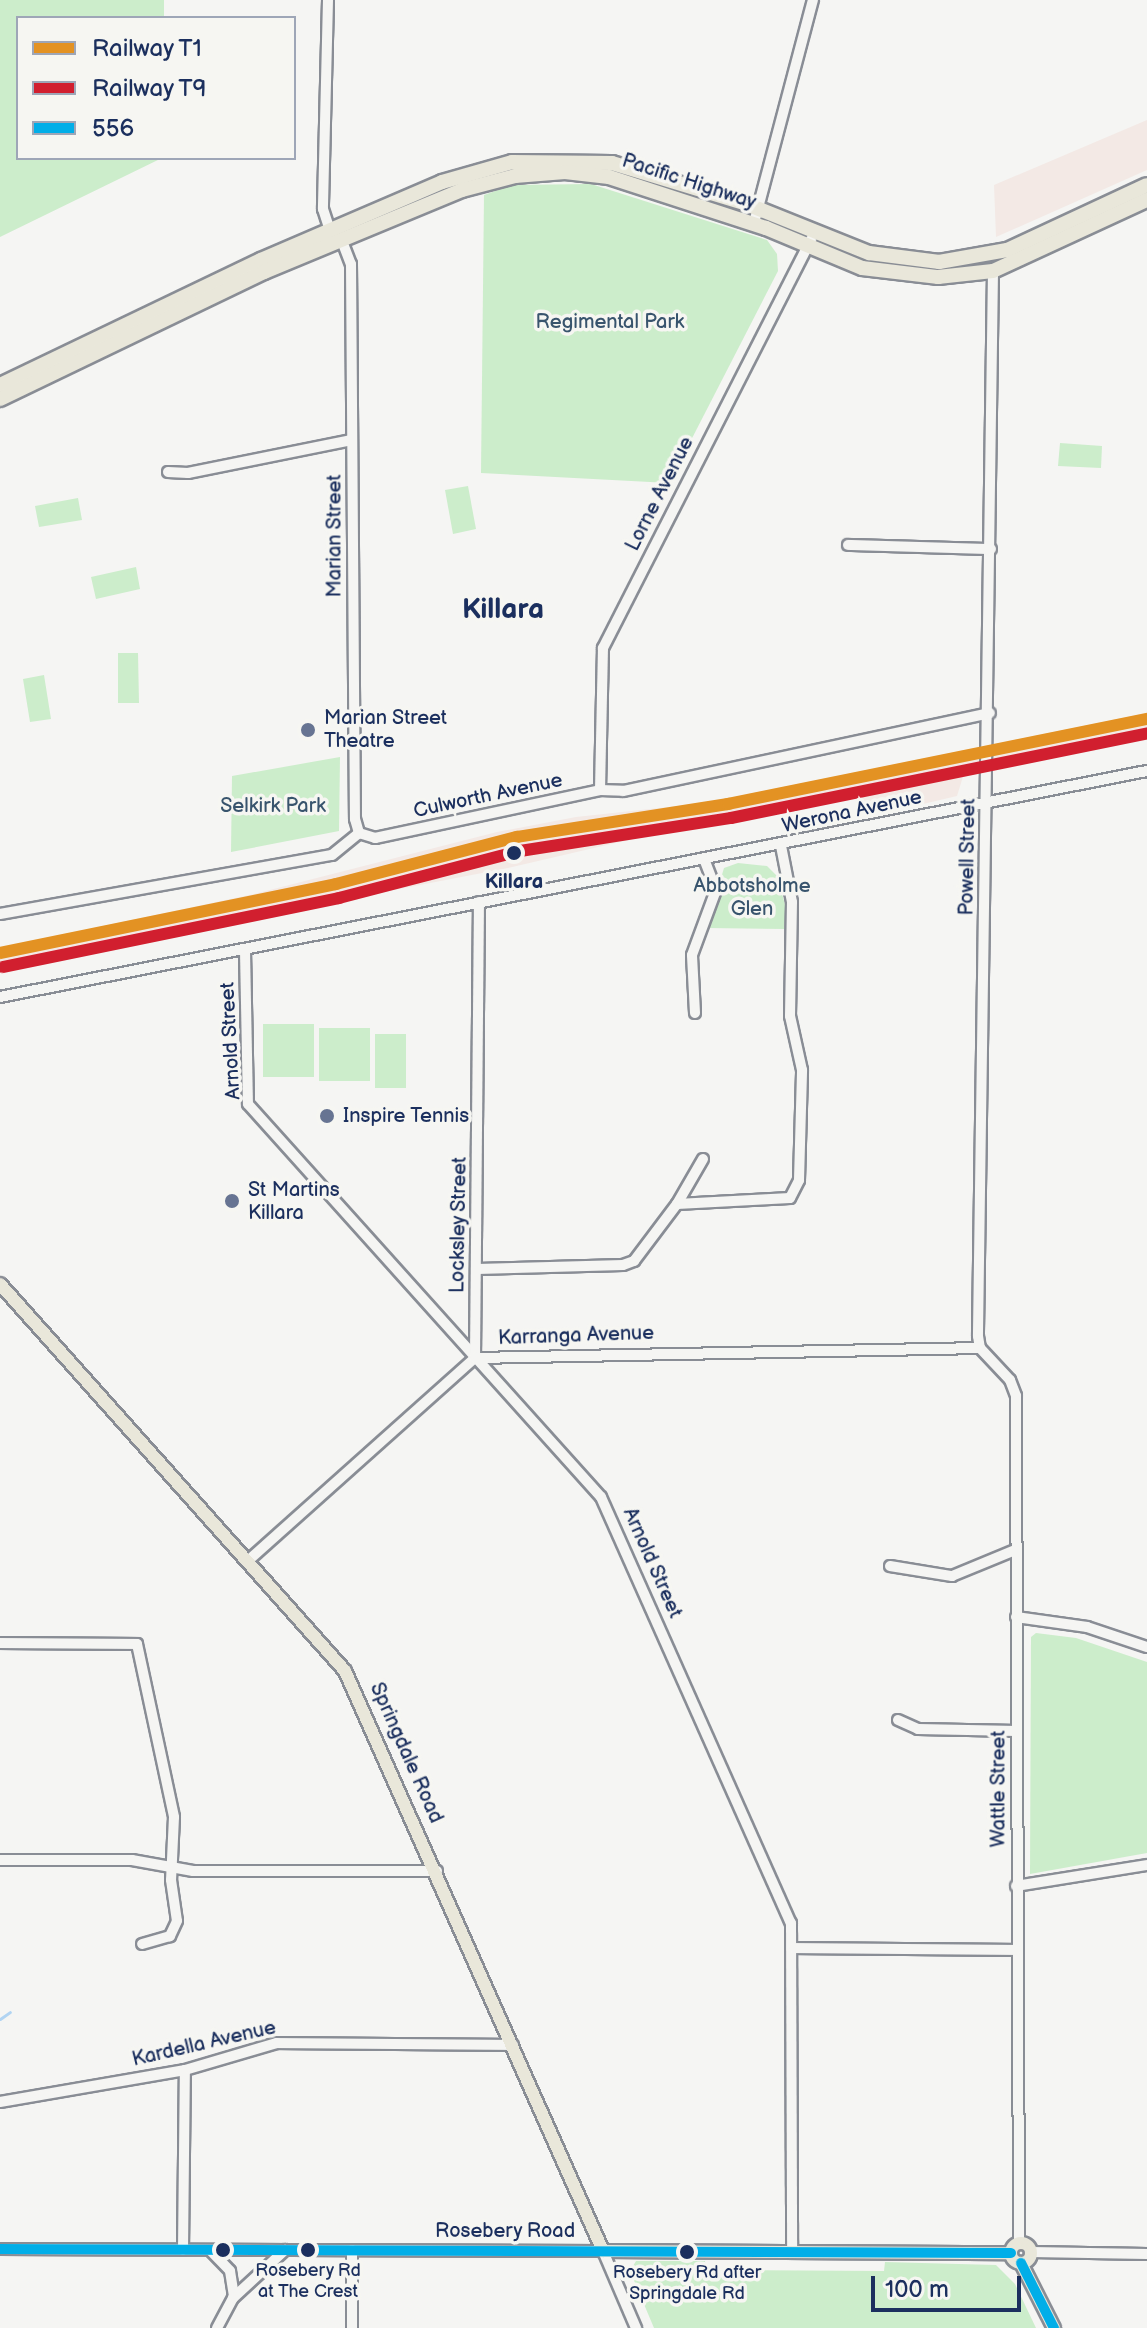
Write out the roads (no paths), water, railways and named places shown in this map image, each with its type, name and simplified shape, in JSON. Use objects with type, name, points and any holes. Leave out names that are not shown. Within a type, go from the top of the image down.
[{"type":"highway","name":"Pacific Highway","points":[[0,385],[330,231],[478,170],[550,159],[612,163],[756,216],[808,246],[848,264],[890,273],[938,277],[993,271],[1147,200]]},
{"type":"highway","name":"Pacific Highway","points":[[0,399],[264,272],[480,183],[550,173],[609,177],[815,230],[882,256],[965,261],[1007,250],[1147,185]]},
{"type":"main road","name":"Springdale Road","points":[[0,1284],[250,1559],[333,1654],[358,1691],[603,2251]]},
{"type":"main road","name":"Rosebery Road","points":[[603,2251],[1015,2248]]},
{"type":"main road","points":[[1015,2248],[1031,2252],[1021,2263]]},
{"type":"main road","points":[[1015,2248],[1054,2328]]},
{"type":"street","points":[[328,0],[323,209],[330,231]]},
{"type":"street","points":[[756,216],[813,0]]},
{"type":"street","name":"Lorne Avenue","points":[[600,790],[603,648],[815,230]]},
{"type":"street","name":"Marian Street","points":[[342,241],[351,264],[355,819],[359,833]]},
{"type":"street","name":"Powell Street","points":[[980,1348],[993,271]]},
{"type":"street","points":[[168,472],[188,473],[352,440]]},
{"type":"street","points":[[848,545],[991,549]]},
{"type":"street","name":"Culworth Avenue","points":[[359,833],[375,838],[600,790],[623,791],[990,713]]},
{"type":"street","name":"Werona Avenue","points":[[0,997],[704,858],[781,846],[1147,771]]},
{"type":"street","points":[[0,914],[332,855],[359,833]]},
{"type":"street","points":[[677,1204],[782,1201],[799,1180],[802,1070],[790,1016],[792,902],[781,846]]},
{"type":"street","points":[[695,1013],[692,955],[716,890],[704,858]]},
{"type":"street","name":"Locksley Street","points":[[475,1358],[479,902]]},
{"type":"street","name":"Arnold Street","points":[[245,951],[248,1104],[601,1497],[615,1520],[791,1923],[794,1948],[792,2252]]},
{"type":"street","points":[[477,1269],[623,1265],[634,1261],[677,1204],[703,1159]]},
{"type":"street","name":"Karranga Avenue","points":[[250,1559],[475,1358],[980,1348]]},
{"type":"street","name":"Wattle Street","points":[[980,1348],[1010,1380],[1016,1396],[1015,2248]]},
{"type":"street","points":[[890,1566],[952,1576],[1015,1550]]},
{"type":"street","points":[[1016,1617],[1087,1627],[1147,1647]]},
{"type":"street","points":[[0,1643],[137,1644],[174,1817],[172,1867],[176,1927],[170,1936],[142,1944]]},
{"type":"street","points":[[898,1720],[918,1729],[1017,1731]]},
{"type":"street","points":[[0,1860],[132,1860],[172,1867],[437,1871]]},
{"type":"street","points":[[1016,1886],[1147,1865]]},
{"type":"street","points":[[794,1948],[1016,1950]]},
{"type":"street","name":"Kardella Avenue","points":[[0,2102],[185,2070],[277,2043],[513,2045]]},
{"type":"street","points":[[183,2250],[185,2070]]},
{"type":"street","name":"Rosebery Road","points":[[0,2249],[603,2251]]},
{"type":"street","points":[[210,2250],[230,2271],[233,2298]]},
{"type":"street","points":[[217,2328],[233,2298],[285,2250]]},
{"type":"street","points":[[352,2250],[352,2328]]},
{"type":"street","name":"Springdale Road","points":[[603,2251],[636,2328]]},
{"type":"street","points":[[1031,2252],[1147,2254]]},
{"type":"waterway","points":[[0,2019],[10,2012]]},
{"type":"rail line","name":"T1","points":[[0,953],[336,884],[517,837],[728,804],[1147,719]]},
{"type":"rail line","name":"T9","points":[[3,967],[339,898],[520,851],[731,818],[1147,733]]},
{"type":"place","name":"Marian Street Theatre","points":[[308,730]]},
{"type":"place","name":"Killara","points":[[514,853]]},
{"type":"place","name":"Inspire Tennis","points":[[327,1116]]},
{"type":"place","name":"St Martins Killara","points":[[232,1201]]},
{"type":"place","name":"Rosebery Rd at The Crest","points":[[308,2250]]},
{"type":"place","name":"Rosebery Rd after Springdale Rd","points":[[687,2252]]},
{"type":"district","name":"Killara","points":[[503,610]]},
{"type":"park label","name":"Regimental Park","points":[[610,322]]},
{"type":"park label","name":"Selkirk Park","points":[[273,806]]},
{"type":"park label","name":"Abbotsholme Glen","points":[[752,898]]}]
